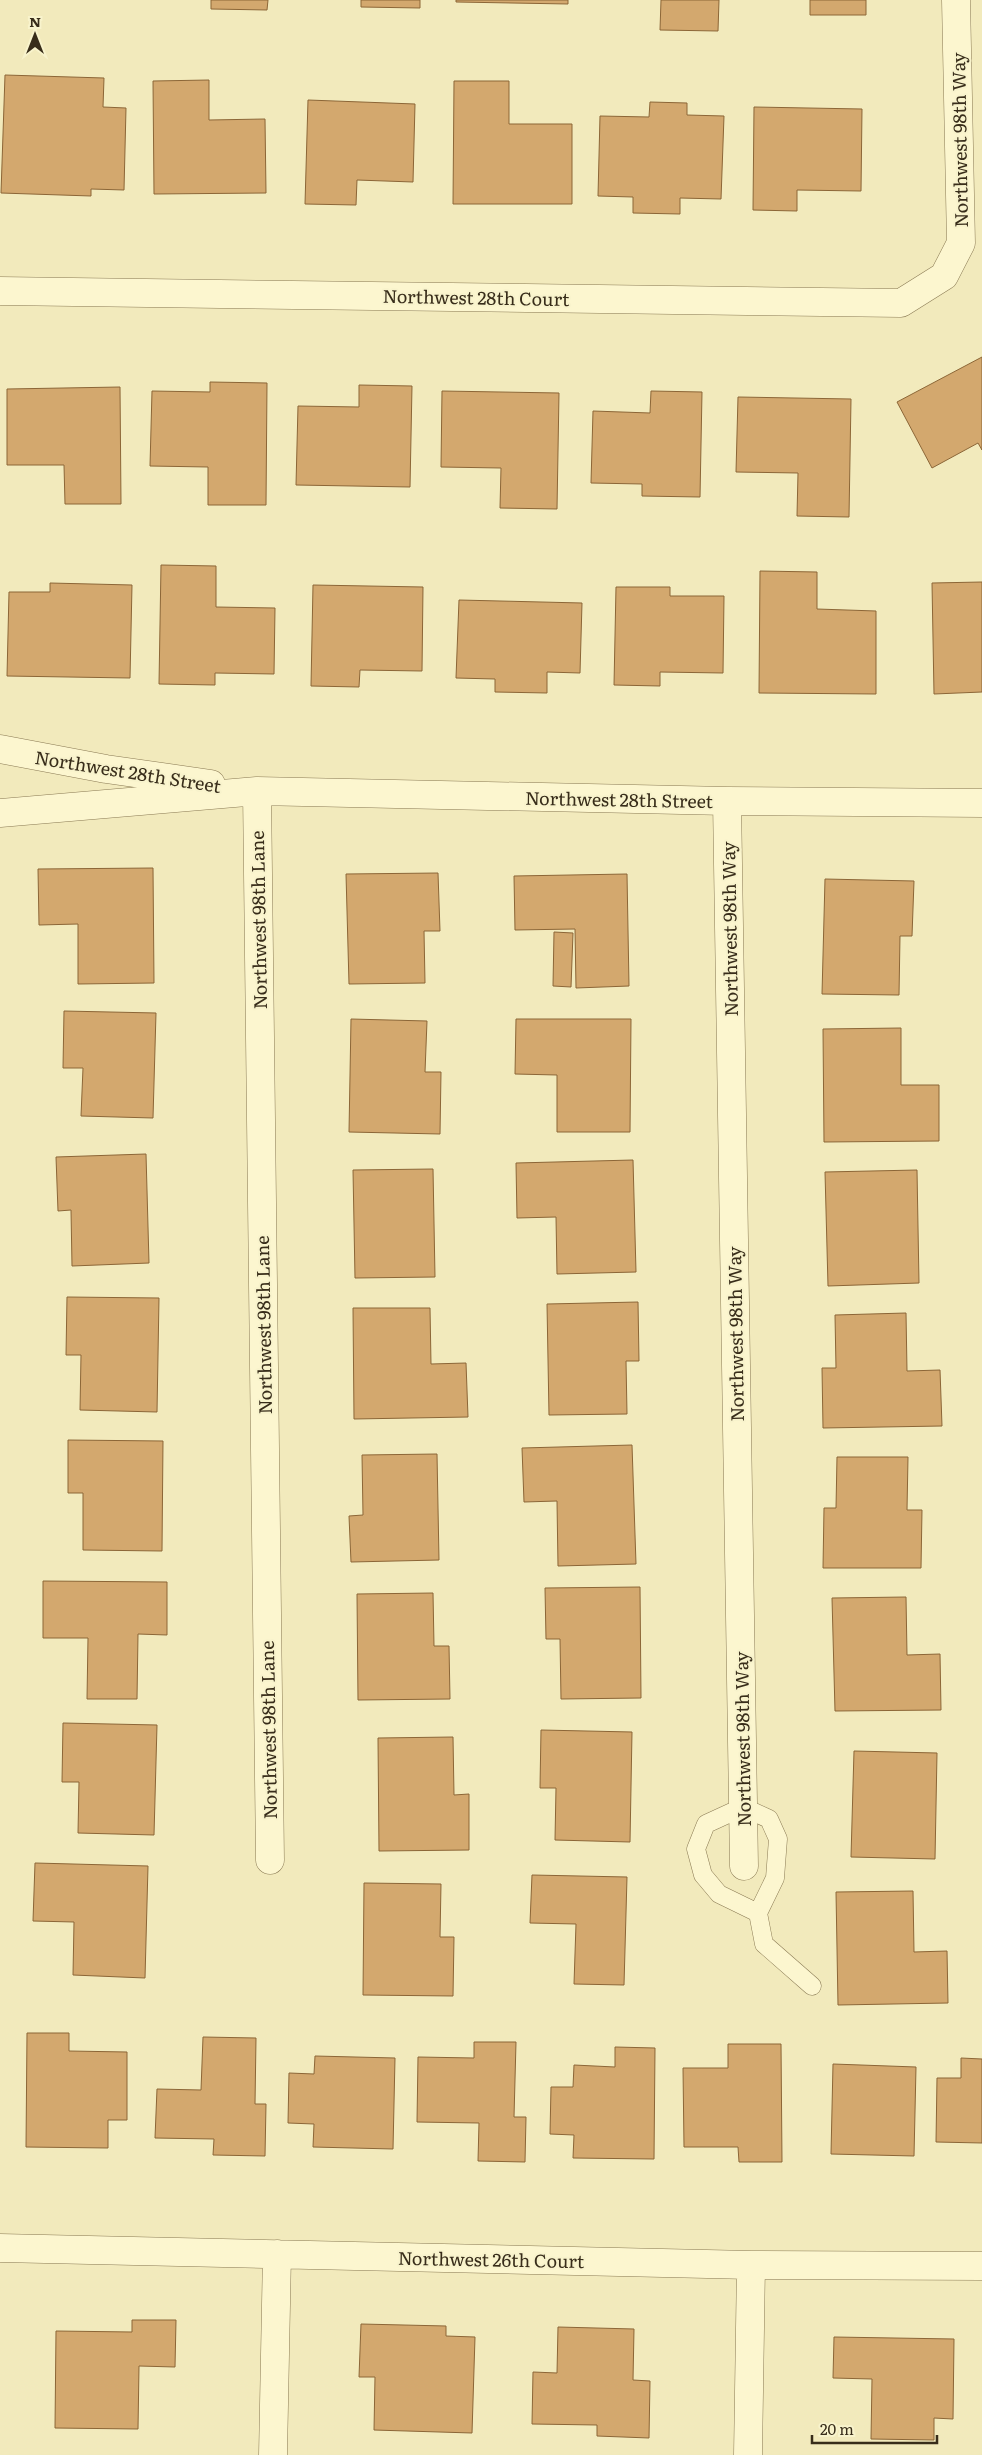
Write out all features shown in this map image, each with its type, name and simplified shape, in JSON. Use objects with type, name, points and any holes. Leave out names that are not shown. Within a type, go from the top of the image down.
[{"type":"street","name":"Northwest 98th Way","points":[[944,276],[961,243],[956,0]]},
{"type":"street","name":"Northwest 28th Court","points":[[0,291],[900,303],[944,276]]},
{"type":"street","name":"Northwest 28th Street","points":[[0,749],[106,770],[257,791]]},
{"type":"street","name":"Northwest 28th Street","points":[[0,813],[257,791],[727,801],[982,803]]},
{"type":"street","name":"Northwest 98th Lane","points":[[257,791],[270,1860]]},
{"type":"street","name":"Northwest 98th Way","points":[[727,801],[744,1866]]},
{"type":"street","name":"Northwest 26th Court","points":[[0,2248],[751,2264],[982,2266]]},
{"type":"street","points":[[273,2455],[277,2254]]},
{"type":"street","points":[[748,2455],[751,2264]]},
{"type":"lane","points":[[758,1913],[719,1894],[703,1875],[696,1848],[706,1824],[742,1807],[769,1819],[778,1839],[775,1878],[758,1913],[764,1944],[812,1986]]},
{"type":"building","points":[[211,0],[268,0],[267,10],[211,9]]},
{"type":"building","points":[[361,0],[420,0],[420,8],[361,7]]},
{"type":"building","points":[[456,0],[568,0],[568,4],[456,2]]},
{"type":"building","points":[[661,0],[719,0],[718,31],[660,30]]},
{"type":"building","points":[[810,0],[866,0],[866,15],[810,15]]},
{"type":"building","points":[[5,75],[104,78],[103,107],[126,108],[124,190],[91,189],[91,196],[1,193]]},
{"type":"building","points":[[209,80],[209,120],[265,119],[266,193],[154,194],[153,81]]},
{"type":"building","points":[[454,81],[509,81],[509,124],[572,124],[572,204],[453,204]]},
{"type":"building","points":[[308,100],[415,104],[413,182],[357,180],[356,205],[305,204]]},
{"type":"building","points":[[650,102],[687,103],[687,115],[724,116],[721,199],[680,198],[680,214],[633,213],[633,197],[598,196],[600,116],[649,117]]},
{"type":"building","points":[[754,107],[862,109],[861,191],[797,190],[797,211],[753,210]]},
{"type":"building","points":[[982,357],[982,450],[978,443],[932,468],[897,402]]},
{"type":"building","points":[[210,382],[267,383],[266,505],[208,505],[208,467],[150,466],[152,391],[210,392]]},
{"type":"building","points":[[359,385],[412,386],[410,487],[296,485],[298,406],[359,407]]},
{"type":"building","points":[[120,387],[121,504],[65,504],[64,465],[7,465],[7,389]]},
{"type":"building","points":[[442,391],[559,393],[557,509],[500,508],[501,468],[441,467]]},
{"type":"building","points":[[651,391],[702,392],[700,497],[642,496],[642,484],[591,483],[593,411],[650,413]]},
{"type":"building","points":[[738,397],[851,399],[849,517],[797,516],[798,473],[736,472]]},
{"type":"building","points":[[161,565],[216,566],[216,607],[275,608],[274,674],[215,673],[215,685],[159,684]]},
{"type":"building","points":[[760,571],[817,572],[817,609],[876,611],[876,694],[759,693]]},
{"type":"building","points":[[982,582],[982,692],[934,694],[932,583]]},
{"type":"building","points":[[50,583],[132,585],[130,678],[7,676],[9,592],[50,592]]},
{"type":"building","points":[[313,585],[423,587],[422,671],[360,670],[359,687],[311,686]]},
{"type":"building","points":[[616,587],[670,587],[670,596],[724,596],[723,673],[660,672],[660,686],[614,685]]},
{"type":"building","points":[[459,600],[582,603],[580,673],[547,672],[547,693],[495,692],[495,679],[456,678]]},
{"type":"building","points":[[153,868],[154,983],[78,984],[78,924],[39,925],[38,869]]},
{"type":"building","points":[[438,873],[440,931],[424,931],[425,983],[349,984],[346,874]]},
{"type":"building","points":[[627,874],[629,986],[576,988],[575,929],[515,930],[514,876]]},
{"type":"building","points":[[825,879],[914,881],[912,936],[900,936],[899,995],[822,994]]},
{"type":"building","points":[[554,932],[573,933],[571,987],[553,986]]},
{"type":"building","points":[[64,1011],[156,1013],[153,1118],[81,1116],[83,1068],[63,1068]]},
{"type":"building","points":[[351,1019],[427,1021],[425,1072],[441,1072],[440,1134],[349,1132]]},
{"type":"building","points":[[516,1019],[631,1019],[630,1132],[557,1132],[557,1075],[515,1074]]},
{"type":"building","points":[[901,1028],[901,1085],[939,1085],[939,1141],[824,1142],[823,1029]]},
{"type":"building","points":[[146,1154],[149,1263],[72,1266],[71,1210],[58,1211],[56,1157]]},
{"type":"building","points":[[633,1160],[636,1272],[557,1274],[556,1217],[517,1218],[516,1163]]},
{"type":"building","points":[[433,1169],[435,1277],[355,1278],[353,1170]]},
{"type":"building","points":[[917,1170],[919,1283],[828,1286],[825,1172]]},
{"type":"building","points":[[67,1297],[159,1298],[157,1412],[80,1410],[81,1355],[66,1355]]},
{"type":"building","points":[[638,1302],[639,1361],[626,1361],[627,1414],[549,1415],[547,1304]]},
{"type":"building","points":[[353,1308],[430,1308],[431,1364],[466,1363],[468,1417],[354,1419]]},
{"type":"building","points":[[906,1313],[907,1371],[940,1370],[942,1426],[823,1428],[822,1368],[836,1368],[835,1315]]},
{"type":"building","points":[[68,1440],[163,1441],[162,1551],[83,1550],[83,1493],[68,1493]]},
{"type":"building","points":[[632,1445],[636,1564],[558,1566],[557,1501],[524,1502],[522,1448]]},
{"type":"building","points":[[437,1454],[439,1560],[351,1562],[349,1516],[363,1515],[362,1455]]},
{"type":"building","points":[[837,1457],[908,1457],[907,1510],[922,1510],[921,1568],[823,1568],[824,1508],[836,1508]]},
{"type":"building","points":[[43,1581],[167,1582],[167,1635],[138,1634],[137,1699],[87,1699],[88,1638],[43,1638]]},
{"type":"building","points":[[640,1587],[641,1698],[561,1699],[560,1639],[546,1639],[545,1588]]},
{"type":"building","points":[[433,1593],[434,1646],[449,1646],[450,1699],[358,1700],[357,1594]]},
{"type":"building","points":[[906,1597],[907,1655],[940,1654],[941,1710],[835,1711],[832,1598]]},
{"type":"building","points":[[63,1723],[157,1725],[154,1835],[78,1833],[79,1782],[62,1782]]},
{"type":"building","points":[[541,1730],[632,1732],[630,1842],[555,1840],[556,1788],[540,1788]]},
{"type":"building","points":[[453,1737],[454,1795],[469,1794],[469,1850],[379,1851],[378,1738]]},
{"type":"building","points":[[854,1751],[937,1753],[935,1859],[851,1857]]},
{"type":"building","points":[[35,1863],[148,1866],[145,1978],[73,1975],[74,1922],[33,1921]]},
{"type":"building","points":[[532,1875],[627,1877],[624,1985],[574,1984],[576,1924],[530,1923]]},
{"type":"building","points":[[364,1883],[441,1884],[440,1937],[454,1937],[453,1996],[363,1995]]},
{"type":"building","points":[[913,1891],[914,1952],[947,1951],[948,2003],[838,2005],[836,1892]]},
{"type":"building","points":[[27,2033],[69,2033],[69,2051],[127,2052],[127,2120],[108,2120],[108,2148],[26,2147]]},
{"type":"building","points":[[203,2037],[256,2038],[255,2104],[266,2104],[265,2156],[213,2155],[214,2139],[155,2138],[157,2089],[201,2090]]},
{"type":"building","points":[[474,2042],[516,2042],[514,2117],[526,2117],[525,2162],[478,2161],[479,2123],[417,2122],[418,2057],[474,2058]]},
{"type":"building","points":[[728,2044],[781,2044],[782,2162],[739,2162],[738,2147],[684,2147],[683,2068],[728,2068]]},
{"type":"building","points":[[615,2047],[655,2048],[654,2159],[573,2158],[574,2135],[550,2134],[551,2087],[573,2087],[574,2065],[615,2067]]},
{"type":"building","points":[[315,2056],[395,2058],[393,2149],[313,2147],[314,2124],[288,2123],[289,2073],[314,2074]]},
{"type":"building","points":[[961,2058],[982,2059],[982,2143],[936,2142],[937,2078],[961,2078]]},
{"type":"building","points":[[833,2064],[916,2067],[914,2156],[831,2154]]},
{"type":"building","points":[[132,2320],[176,2320],[175,2367],[139,2366],[138,2429],[55,2428],[56,2331],[132,2332]]},
{"type":"building","points":[[361,2324],[446,2326],[446,2336],[475,2337],[472,2433],[374,2430],[375,2377],[359,2377]]},
{"type":"building","points":[[558,2327],[634,2329],[633,2380],[650,2381],[649,2438],[597,2436],[597,2425],[532,2424],[533,2372],[557,2373]]},
{"type":"building","points":[[834,2337],[954,2339],[953,2419],[934,2418],[934,2440],[871,2439],[872,2379],[833,2378]]}]
